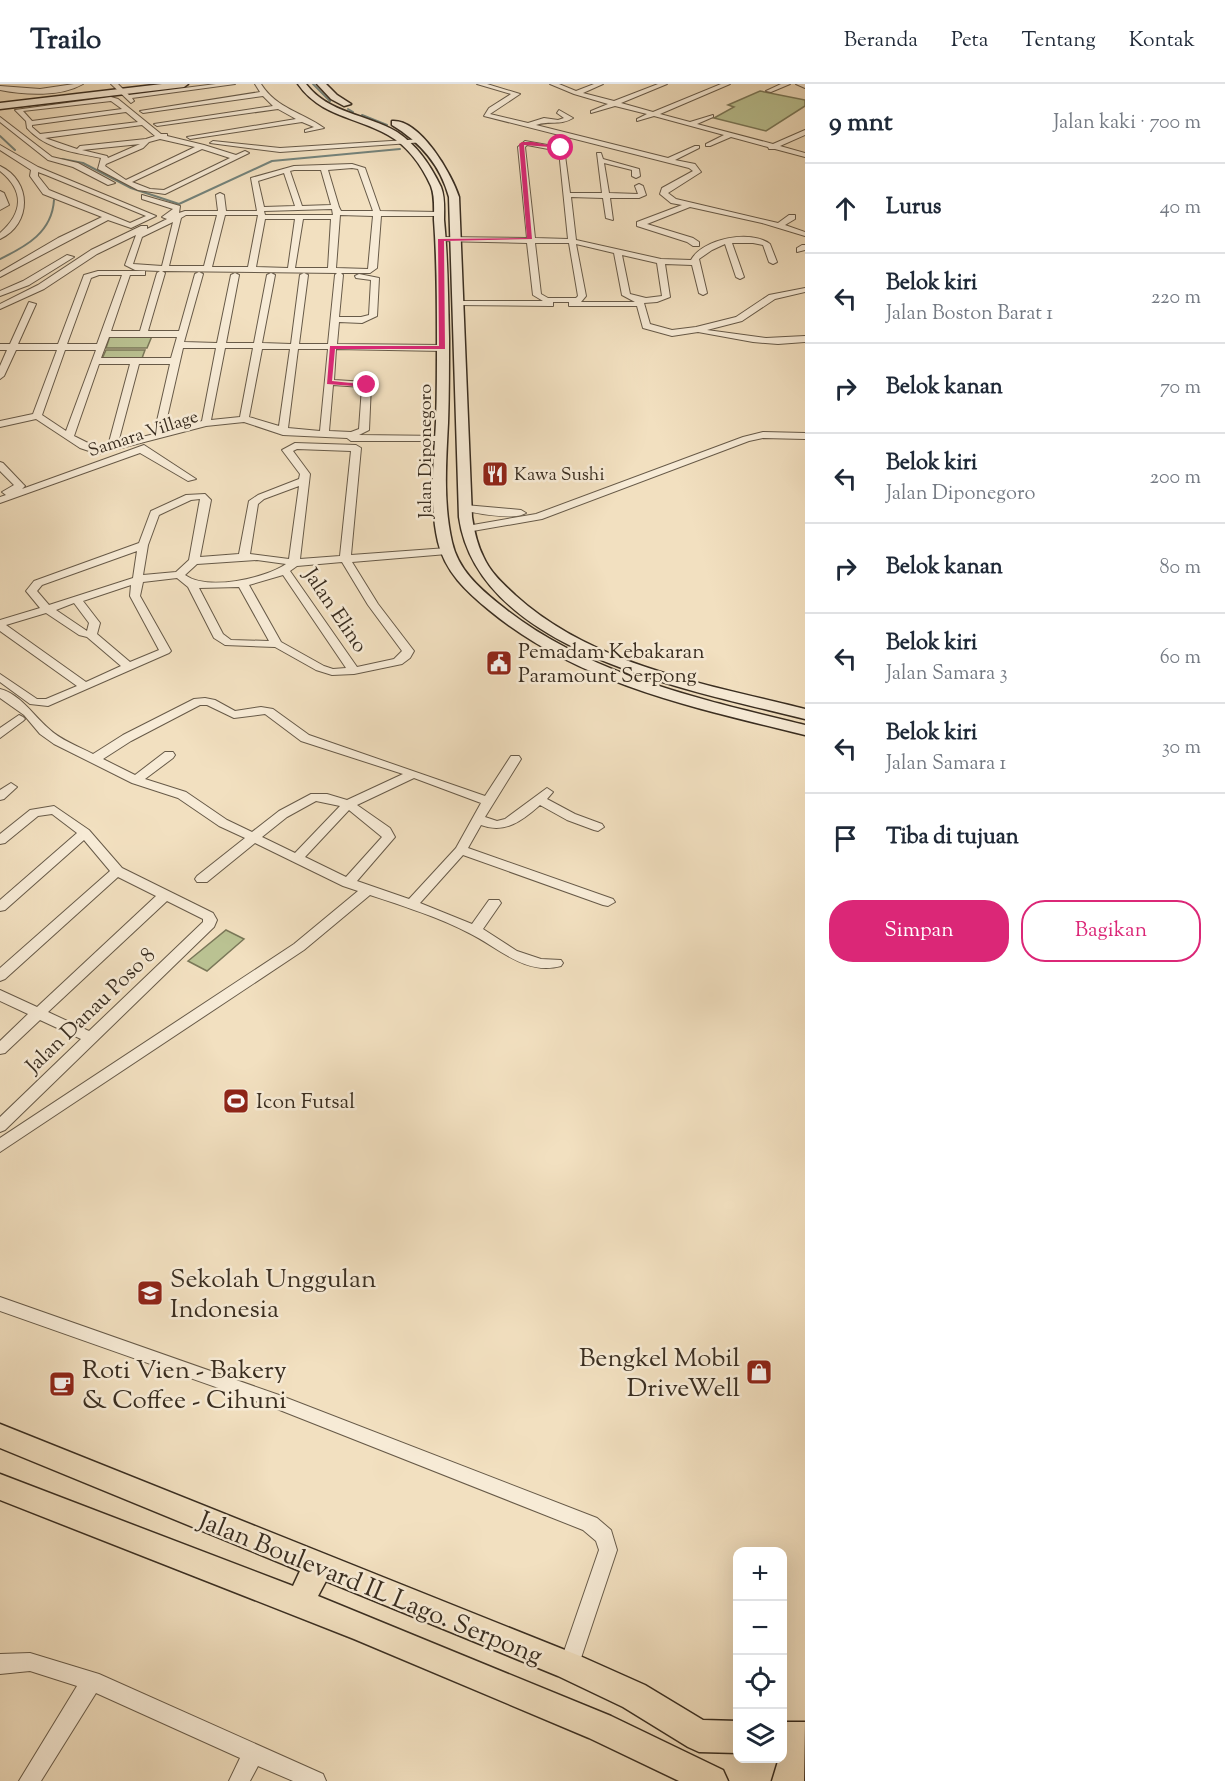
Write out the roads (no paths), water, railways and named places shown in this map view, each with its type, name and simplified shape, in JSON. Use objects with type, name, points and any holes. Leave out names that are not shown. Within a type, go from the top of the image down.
[{"type":"main road","name":"Jalan Boulevard IL Lago. Serpong","points":[[0,1436],[569,1666],[634,1696],[699,1736],[733,1737]]},
{"type":"main road","name":"Jalan Boulevard IL Lago. Serpong","points":[[0,1487],[300,1604],[660,1752],[712,1781]]},
{"type":"main road","points":[[300,1604],[318,1566]]},
{"type":"main road","points":[[787,1738],[805,1738]]},
{"type":"main road","points":[[788,1781],[792,1766],[805,1748]]},
{"type":"street","points":[[3,88],[18,84]]},
{"type":"street","points":[[32,91],[48,84]]},
{"type":"street","points":[[3,88],[17,92],[80,84]]},
{"type":"street","points":[[119,90],[137,84]]},
{"type":"street","points":[[0,100],[184,84]]},
{"type":"street","points":[[0,106],[119,90],[232,84]]},
{"type":"street","points":[[258,84],[263,94],[278,107],[321,128],[307,131]]},
{"type":"street","name":"Jalan Diponegoro","points":[[302,84],[308,93],[324,104],[377,127],[405,143],[430,172],[438,192],[443,384],[441,508],[447,551],[453,565],[475,590],[513,623],[581,661],[623,679],[705,705],[805,730]]},
{"type":"street","name":"Jalan Diponegoro","points":[[321,84],[334,97],[395,123],[423,141],[445,171],[453,191],[461,319],[460,384],[467,529],[470,547],[475,558],[496,586],[542,623],[616,661],[709,689],[805,714]]},
{"type":"street","points":[[480,84],[517,94],[491,109],[486,115],[669,160],[696,169],[697,172],[665,190],[664,194],[674,201],[805,234]]},
{"type":"street","points":[[553,84],[615,104],[805,155]]},
{"type":"street","points":[[563,98],[600,84]]},
{"type":"street","points":[[593,112],[664,84]]},
{"type":"street","points":[[699,84],[719,86]]},
{"type":"street","points":[[769,91],[787,84]]},
{"type":"street","points":[[799,84],[805,86]]},
{"type":"street","points":[[639,120],[719,86]]},
{"type":"street","points":[[119,90],[157,124],[173,132],[232,146],[280,150],[423,141]]},
{"type":"street","points":[[143,111],[263,94]]},
{"type":"street","points":[[104,162],[105,157],[60,148],[32,131],[29,120],[18,112],[21,109],[111,99],[161,136],[235,157]]},
{"type":"street","points":[[157,124],[278,107]]},
{"type":"street","points":[[29,123],[128,110]]},
{"type":"street","points":[[528,126],[544,120],[558,122],[570,118],[559,112]]},
{"type":"street","points":[[691,124],[711,116]]},
{"type":"street","points":[[0,119],[50,159],[75,165],[120,188],[178,209],[94,252],[34,291],[0,307]]},
{"type":"street","points":[[190,137],[302,120]]},
{"type":"street","points":[[41,136],[143,123]]},
{"type":"street","points":[[377,127],[395,123]]},
{"type":"street","points":[[708,145],[742,127]]},
{"type":"street","points":[[70,150],[120,142],[147,141],[173,132]]},
{"type":"street","points":[[763,152],[805,132]]},
{"type":"street","points":[[147,141],[141,147],[104,162],[100,165],[101,167],[127,182],[154,193],[160,193],[245,153]]},
{"type":"street","points":[[522,144],[552,146],[562,150],[581,298],[546,300],[538,297],[530,242],[522,144]]},
{"type":"street","points":[[127,182],[202,146]]},
{"type":"street","points":[[0,147],[35,169],[152,216],[85,248],[26,283],[0,294]]},
{"type":"street","points":[[669,160],[697,147]]},
{"type":"street","points":[[610,218],[600,157],[635,169],[636,176]]},
{"type":"street","points":[[251,270],[262,213],[254,182],[259,177],[299,167],[359,167],[364,171],[377,213],[373,316],[362,320],[335,319]]},
{"type":"street","points":[[0,168],[19,185],[23,200],[15,221],[0,237]]},
{"type":"street","points":[[324,168],[336,212],[335,319],[324,434]]},
{"type":"street","points":[[35,169],[34,176],[46,192],[131,226]]},
{"type":"street","points":[[286,170],[299,207]]},
{"type":"street","points":[[567,195],[639,196],[642,195],[639,186]]},
{"type":"street","points":[[438,192],[453,191]]},
{"type":"street","points":[[0,193],[5,205],[0,208]]},
{"type":"street","points":[[158,436],[174,361],[222,212],[220,195]]},
{"type":"street","points":[[690,204],[660,214],[640,224],[696,244]]},
{"type":"street","points":[[262,213],[299,207],[336,212],[438,214]]},
{"type":"street","points":[[69,437],[139,236],[178,216],[190,213],[262,213],[298,218],[336,212]]},
{"type":"street","points":[[143,334],[178,216]]},
{"type":"street","points":[[0,275],[61,240],[108,217]]},
{"type":"street","points":[[779,226],[792,217]]},
{"type":"street","points":[[291,271],[298,218]]},
{"type":"street","points":[[441,239],[456,239],[469,243],[573,241],[661,261],[696,260],[713,246],[727,240],[762,242],[766,244],[773,262]]},
{"type":"street","points":[[727,240],[740,277]]},
{"type":"street","points":[[618,252],[627,297],[659,300],[666,297],[661,261]]},
{"type":"street","points":[[696,260],[703,293]]},
{"type":"street","points":[[37,416],[87,277],[98,273],[129,269],[374,274]]},
{"type":"street","points":[[203,272],[235,275],[335,273]]},
{"type":"street","points":[[0,275],[26,283]]},
{"type":"street","points":[[206,423],[235,275]]},
{"type":"street","points":[[244,419],[271,275]]},
{"type":"street","points":[[283,432],[304,275]]},
{"type":"street","points":[[460,303],[641,304],[645,326],[672,333],[696,330],[745,317],[772,297],[781,293],[805,290]]},
{"type":"street","points":[[781,293],[805,300]]},
{"type":"street","points":[[0,376],[32,304]]},
{"type":"street","points":[[442,319],[461,319]]},
{"type":"street","points":[[696,330],[759,342],[782,343],[805,339]]},
{"type":"street","points":[[105,334],[182,334]]},
{"type":"street","points":[[179,345],[442,348]]},
{"type":"street","points":[[0,347],[100,347]]},
{"type":"street","points":[[96,361],[174,361]]},
{"type":"street","points":[[112,448],[135,362]]},
{"type":"street","points":[[0,424],[37,416],[88,449],[98,451],[206,423],[244,419],[283,432],[352,435],[364,430],[367,385],[329,382]]},
{"type":"street","points":[[443,384],[460,384]]},
{"type":"street","name":"Samara Village","points":[[0,500],[141,449],[209,428],[246,424],[269,437],[442,439]]},
{"type":"street","points":[[467,529],[538,517],[746,439],[763,435],[805,436]]},
{"type":"street","points":[[179,575],[192,585],[218,636],[229,643],[277,644],[320,668],[332,672],[398,662],[406,657],[408,651],[373,605],[345,559],[357,450],[353,446],[296,446],[287,450],[305,474],[290,567]]},
{"type":"street","points":[[141,449],[191,479]]},
{"type":"street","points":[[0,465],[20,486],[0,494]]},
{"type":"street","points":[[244,556],[253,503],[261,496],[304,481]]},
{"type":"street","points":[[0,625],[139,579],[179,575],[194,561],[206,500],[202,496],[189,497],[155,513],[143,544],[139,579],[135,596],[165,649],[162,653],[48,703],[41,704],[0,677]]},
{"type":"street","points":[[441,508],[465,508],[502,513],[562,507]]},
{"type":"street","points":[[129,667],[91,635],[76,629],[46,608],[31,591],[38,584],[143,544]]},
{"type":"street","points":[[192,585],[242,583],[269,577],[290,567],[345,559],[447,551]]},
{"type":"street","points":[[194,561],[244,556],[275,558],[290,567]]},
{"type":"street","name":"Jalan Elino","points":[[290,567],[354,670]]},
{"type":"street","points":[[242,583],[277,644]]},
{"type":"street","points":[[475,590],[496,586]]},
{"type":"street","points":[[78,601],[95,623],[95,629],[91,635]]},
{"type":"street","points":[[0,625],[84,686]]},
{"type":"street","points":[[0,692],[28,713],[52,737],[136,780],[175,791],[223,823],[296,859],[348,883],[411,904],[475,930],[512,954],[540,964],[556,963]]},
{"type":"street","points":[[94,759],[198,701],[206,701],[213,702],[235,715],[269,711],[305,738],[488,801]]},
{"type":"street","points":[[0,734],[19,719]]},
{"type":"street","points":[[136,780],[169,755]]},
{"type":"street","points":[[411,904],[461,850],[515,759]]},
{"type":"street","points":[[296,859],[348,804],[414,774]]},
{"type":"street","points":[[0,796],[11,787]]},
{"type":"street","points":[[478,819],[500,825],[543,796],[565,815],[598,826]]},
{"type":"street","points":[[202,879],[284,814],[315,797],[348,804],[386,831],[389,837],[348,883]]},
{"type":"street","points":[[0,840],[34,813],[45,810],[60,812],[85,833],[117,871],[165,895],[0,1049]]},
{"type":"street","points":[[0,907],[85,833]]},
{"type":"street","points":[[461,850],[608,902]]},
{"type":"street","points":[[0,976],[117,871]]},
{"type":"street","points":[[0,1146],[299,947],[368,890]]},
{"type":"street","name":"Jalan Danau Poso 8","points":[[0,1126],[209,924],[208,916],[165,895]]},
{"type":"street","points":[[475,930],[494,903]]},
{"type":"street","points":[[0,995],[91,1038]]},
{"type":"street","points":[[0,1304],[273,1400],[590,1524],[604,1536],[608,1550],[569,1666]]},
{"type":"street","points":[[0,1664],[30,1662],[92,1681],[316,1781]]},
{"type":"street","points":[[29,1781],[92,1681]]},
{"type":"street","points":[[238,1781],[254,1753]]},
{"type":"waterway","points":[[313,84],[330,101]]},
{"type":"waterway","points":[[348,109],[353,112]]},
{"type":"waterway","points":[[362,115],[387,125]]},
{"type":"waterway","points":[[0,136],[15,150]]},
{"type":"waterway","points":[[62,159],[83,163],[131,188],[179,204],[272,161],[400,149]]},
{"type":"waterway","points":[[0,259],[20,249],[36,237],[49,221],[54,200]]},
{"type":"place","name":"Kawa Sushi","points":[[495,474]]},
{"type":"place","name":"Pemadam Kebakaran Paramount Serpong","points":[[499,663]]},
{"type":"place","name":"Icon Futsal","points":[[236,1101]]},
{"type":"place","name":"Sekolah Unggulan Indonesia","points":[[150,1293]]},
{"type":"place","name":"Bengkel Mobil DriveWell","points":[[759,1372]]},
{"type":"place","name":"Roti Vien - Bakery & Coffee - Cihuni","points":[[62,1384]]}]
